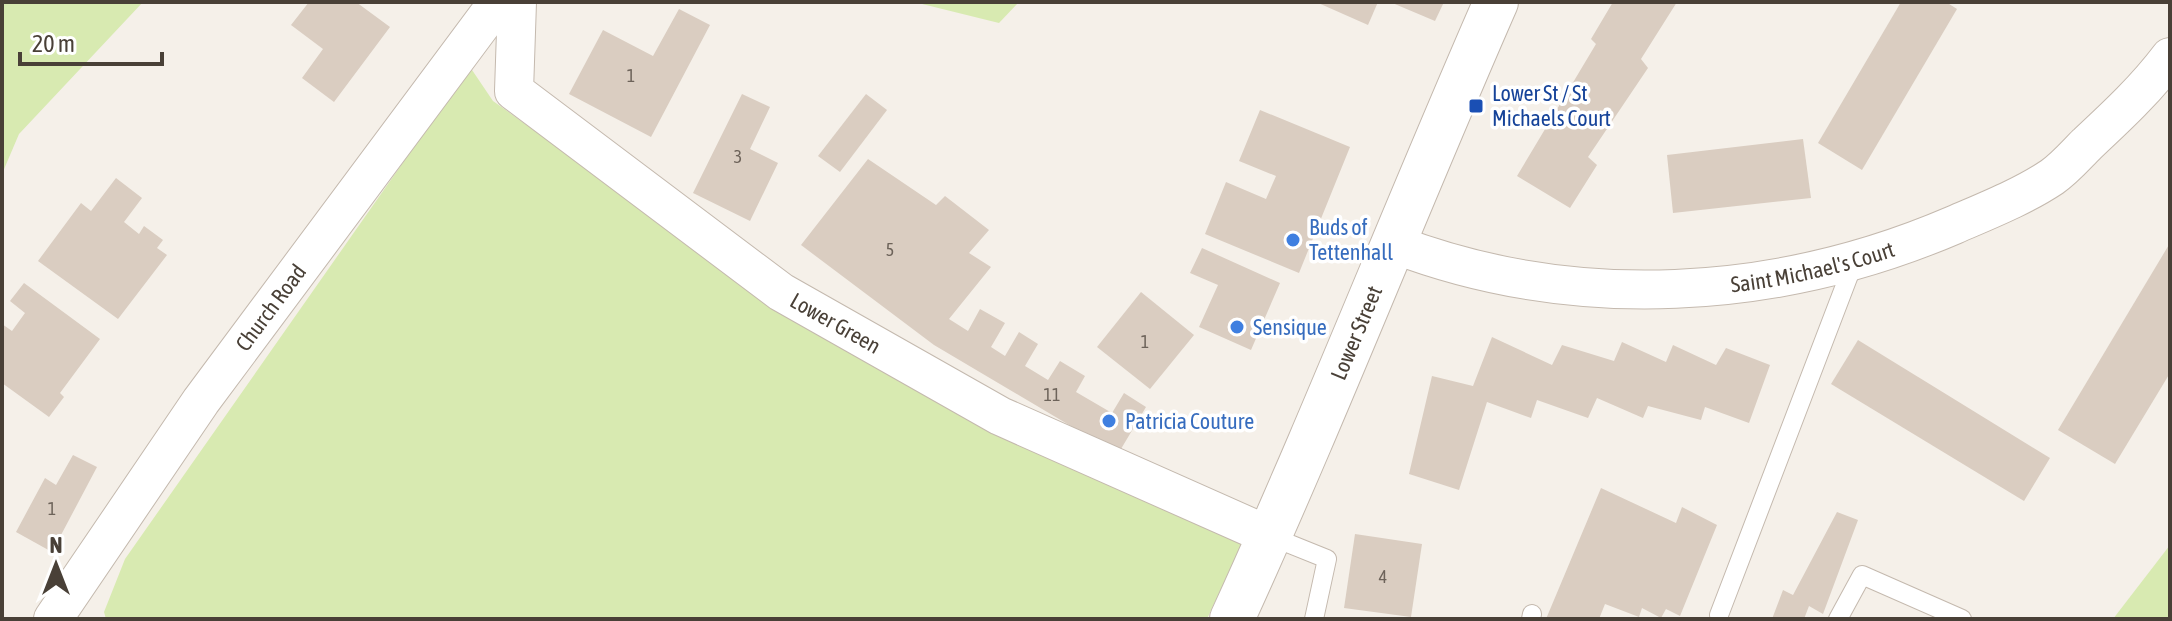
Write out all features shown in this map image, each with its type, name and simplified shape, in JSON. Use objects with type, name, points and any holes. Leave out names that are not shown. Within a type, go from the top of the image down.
[{"type":"street","name":"Church Road","points":[[53,619],[201,401],[498,2]]},
{"type":"street","name":"Lower Green","points":[[517,2],[514,91],[781,292],[1000,416],[1270,536]]},
{"type":"street","name":"Lower Street","points":[[1232,619],[1309,451],[1496,2]]},
{"type":"street","name":"Saint Michael's Court","points":[[1394,244],[1440,261],[1562,285],[1649,291],[1752,283],[1805,275],[1854,262],[1981,213],[2053,176],[2145,91],[2170,57]]},
{"type":"lane","points":[[1719,615],[1854,262]]},
{"type":"lane","points":[[1270,536],[1327,559],[1314,619]]},
{"type":"lane","points":[[1838,619],[1862,575],[1962,619]]},
{"type":"green space","points":[[2,2],[143,2],[19,134],[2,174]]},
{"type":"green space","points":[[914,2],[1019,2],[999,23]]},
{"type":"green space","points":[[470,67],[493,101],[785,309],[1247,533],[1207,619],[106,619],[104,612],[125,559]]},
{"type":"green space","points":[[2170,545],[2170,619],[2113,619]]},
{"type":"building","points":[[309,2],[356,2],[390,27],[334,102],[302,78],[323,49],[291,25]]},
{"type":"building","points":[[1316,2],[1378,2],[1368,25]]},
{"type":"building","points":[[1390,2],[1444,2],[1435,21]]},
{"type":"building","points":[[1613,2],[1677,2],[1641,59],[1648,68],[1588,157],[1597,165],[1570,208],[1517,176],[1596,44],[1591,39]]},
{"type":"building","points":[[1901,2],[1946,2],[1957,9],[1862,170],[1818,143]]},
{"type":"building","points":[[679,9],[710,25],[651,137],[569,94],[603,30],[653,56]]},
{"type":"building","points":[[742,94],[770,107],[750,149],[778,163],[750,221],[693,193]]},
{"type":"building","points":[[866,94],[887,110],[840,172],[818,156]]},
{"type":"building","points":[[1260,110],[1350,147],[1299,273],[1205,234],[1226,182],[1266,199],[1276,176],[1239,161]]},
{"type":"building","points":[[1803,139],[1811,198],[1673,213],[1667,155]]},
{"type":"building","points":[[868,159],[936,205],[945,196],[989,230],[969,253],[991,267],[949,319],[968,331],[980,309],[1005,323],[991,347],[1005,356],[1019,332],[1038,344],[1025,366],[1048,380],[1060,361],[1085,376],[1076,392],[1112,413],[1124,393],[1146,407],[1118,454],[934,345],[801,245]]},
{"type":"building","points":[[116,178],[142,198],[124,222],[139,234],[144,226],[163,240],[157,248],[167,255],[118,319],[38,261],[81,203],[91,211]]},
{"type":"building","points":[[2170,243],[2170,373],[2115,464],[2058,430]]},
{"type":"building","points":[[1202,248],[1280,283],[1251,350],[1199,327],[1218,285],[1190,273]]},
{"type":"building","points":[[24,283],[100,339],[60,393],[64,397],[49,417],[2,383],[2,324],[12,331],[25,313],[10,301]]},
{"type":"building","points":[[1141,292],[1194,335],[1150,389],[1097,347]]},
{"type":"building","points":[[1492,337],[1552,365],[1562,345],[1614,361],[1622,342],[1666,362],[1673,345],[1716,365],[1726,348],[1770,365],[1749,423],[1705,407],[1701,420],[1648,406],[1643,418],[1597,398],[1588,418],[1537,400],[1531,418],[1487,402],[1459,490],[1409,474],[1432,376],[1473,386]]},
{"type":"building","points":[[1858,340],[2050,458],[2024,501],[1831,384]]},
{"type":"building","points":[[73,455],[97,467],[52,552],[16,532],[45,478],[56,485]]},
{"type":"building","points":[[1601,488],[1676,523],[1682,507],[1717,525],[1680,616],[1666,609],[1661,618],[1642,608],[1639,617],[1605,604],[1599,619],[1546,619]]},
{"type":"building","points":[[1837,512],[1858,520],[1823,614],[1809,606],[1804,619],[1772,619],[1783,590],[1793,595]]},
{"type":"building","points":[[1355,534],[1422,544],[1411,617],[1344,608]]},
{"type":"place","name":"Lower St / St Michaels Court","points":[[1476,106]]},
{"type":"place","name":"Buds of Tettenhall","points":[[1293,240]]},
{"type":"place","name":"Sensique","points":[[1237,327]]},
{"type":"place","name":"Patricia Couture","points":[[1109,421]]}]
